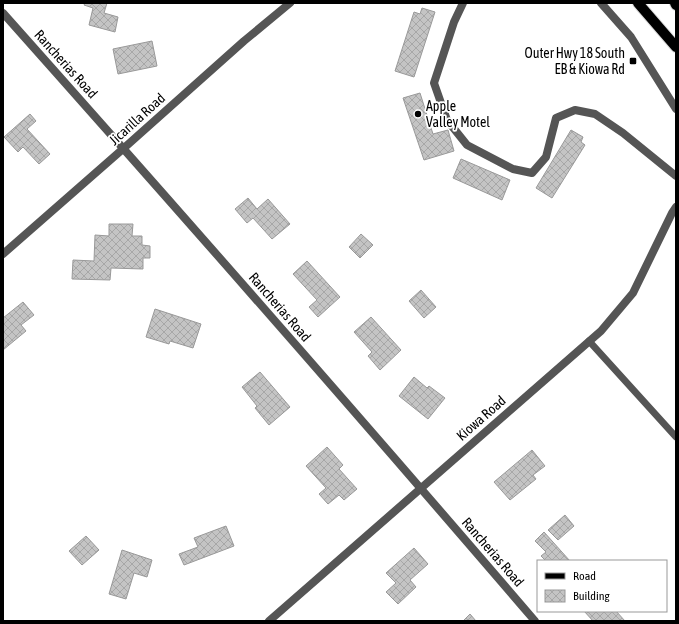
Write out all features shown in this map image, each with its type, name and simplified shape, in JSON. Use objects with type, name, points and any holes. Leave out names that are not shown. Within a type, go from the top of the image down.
[{"type":"main road","points":[[638,3],[676,47]]},
{"type":"street","name":"Jicarilla Road","points":[[3,254],[244,41],[290,3]]},
{"type":"street","points":[[463,3],[454,22],[434,83],[447,120],[467,145],[513,169],[532,173],[546,157],[556,118],[575,110],[595,114],[623,133],[676,176]]},
{"type":"street","points":[[601,3],[631,37],[676,108]]},
{"type":"street","name":"Rancherias Road","points":[[3,13],[124,148],[535,621]]},
{"type":"street","name":"Kiowa Road","points":[[269,621],[601,331],[633,293],[672,213],[676,208]]},
{"type":"lane","points":[[589,341],[676,437]]},
{"type":"building","points":[[85,3],[107,3],[104,13],[118,17],[115,32],[89,25],[93,8],[84,5]]},
{"type":"building","points":[[422,8],[435,12],[414,77],[395,71],[414,12],[420,14]]},
{"type":"building","points":[[152,41],[157,66],[118,74],[113,49]]},
{"type":"building","name":"Apple Valley Motel","points":[[420,93],[433,134],[448,130],[454,151],[424,160],[403,98]]},
{"type":"building","points":[[30,114],[36,121],[27,129],[50,154],[39,164],[23,147],[18,152],[4,137]]},
{"type":"building","points":[[571,130],[583,137],[581,142],[585,145],[552,198],[536,188]]},
{"type":"building","points":[[461,159],[510,180],[502,200],[453,178]]},
{"type":"building","points":[[248,198],[257,209],[268,199],[290,224],[272,239],[253,218],[247,223],[235,209]]},
{"type":"building","points":[[109,224],[133,224],[132,236],[142,236],[142,245],[150,246],[150,258],[143,258],[143,269],[111,268],[110,280],[72,279],[73,260],[94,261],[95,235],[109,236]]},
{"type":"building","points":[[361,234],[373,245],[360,258],[349,247]]},
{"type":"building","points":[[307,261],[340,297],[318,317],[309,307],[317,300],[293,274]]},
{"type":"building","points":[[421,290],[436,307],[424,318],[409,301]]},
{"type":"building","points":[[23,302],[34,315],[21,325],[26,331],[3,350],[3,318]]},
{"type":"building","points":[[155,309],[201,324],[193,348],[170,341],[169,344],[146,337]]},
{"type":"building","points":[[371,317],[401,350],[380,370],[368,356],[372,352],[354,332]]},
{"type":"building","points":[[260,372],[290,407],[269,425],[255,408],[257,406],[242,387]]},
{"type":"building","points":[[414,377],[427,388],[429,386],[445,398],[428,419],[399,396]]},
{"type":"building","points":[[327,447],[343,465],[339,469],[357,489],[344,500],[339,495],[328,504],[319,494],[326,488],[306,466]]},
{"type":"building","points":[[532,450],[545,466],[533,475],[536,479],[510,500],[494,482]]},
{"type":"building","points":[[565,515],[574,526],[558,540],[548,530]]},
{"type":"building","points":[[226,526],[234,546],[184,565],[179,554],[198,547],[194,538]]},
{"type":"building","points":[[544,532],[569,560],[545,560],[541,556],[546,552],[535,541]]},
{"type":"building","points":[[86,536],[99,550],[82,565],[69,551]]},
{"type":"building","points":[[414,548],[428,564],[410,580],[416,587],[398,604],[386,592],[396,583],[386,573]]},
{"type":"building","points":[[122,550],[152,560],[147,577],[134,573],[126,599],[109,594]]},
{"type":"building","points":[[585,612],[617,612],[625,621],[593,621]]},
{"type":"building","points":[[470,614],[476,621],[463,621]]},
{"type":"place","name":"Outer Hwy 18 South EB & Kiowa Rd","points":[[633,61]]},
{"type":"place","name":"Apple Valley Motel","points":[[418,114]]}]
